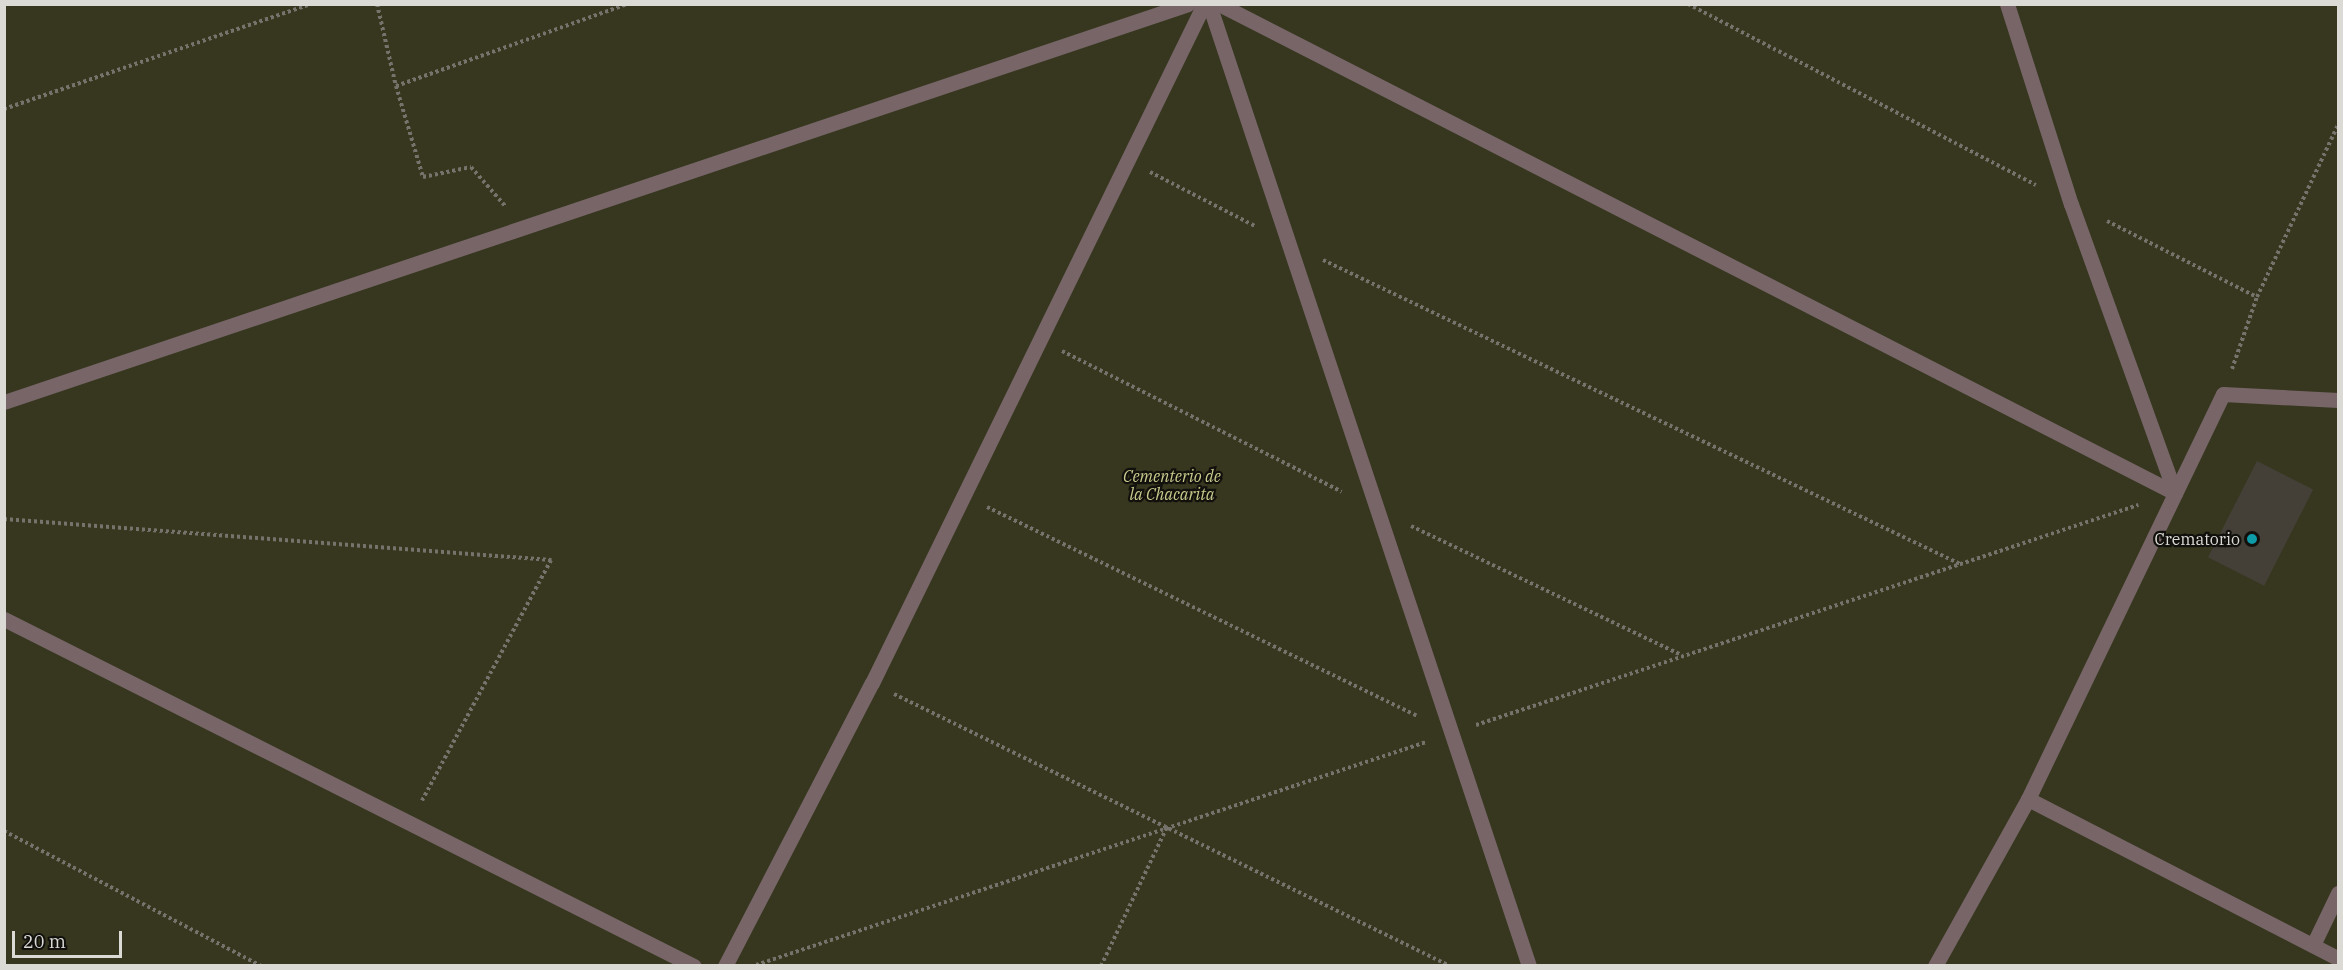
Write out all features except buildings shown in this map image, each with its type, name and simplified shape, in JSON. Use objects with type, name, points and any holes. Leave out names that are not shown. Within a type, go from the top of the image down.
[{"type":"lane","points":[[4,402],[1188,4]]},
{"type":"lane","points":[[725,966],[872,684],[1203,4]]},
{"type":"lane","points":[[1209,4],[1529,966]]},
{"type":"lane","points":[[1219,4],[2175,493]]},
{"type":"lane","points":[[2007,4],[2071,204],[2175,493]]},
{"type":"lane","points":[[1935,966],[2028,799],[2223,394],[2338,400]]},
{"type":"lane","points":[[4,619],[694,966]]},
{"type":"lane","points":[[2028,799],[2338,958]]},
{"type":"lane","points":[[2313,945],[2338,893]]},
{"type":"path","points":[[4,109],[311,4]]},
{"type":"path","points":[[376,4],[396,86],[423,177],[471,167],[524,228]]},
{"type":"path","points":[[396,86],[627,4]]},
{"type":"path","points":[[1688,4],[2071,204],[2258,297]]},
{"type":"path","points":[[2223,394],[2258,297],[2338,125]]},
{"type":"path","points":[[1128,160],[1288,244],[1960,564]]},
{"type":"path","points":[[965,496],[1453,733]]},
{"type":"path","points":[[4,519],[550,560],[410,823]]},
{"type":"path","points":[[872,684],[1450,966]]},
{"type":"path","points":[[1101,966],[1166,829]]},
{"type":"path","points":[[4,831],[261,966]]},
{"type":"green space","name":"Cementerio de la Chacarita","points":[[5,5],[2338,5],[2338,965],[5,965]]},
{"type":"place","name":"Crematorio","points":[[2252,539]]}]
